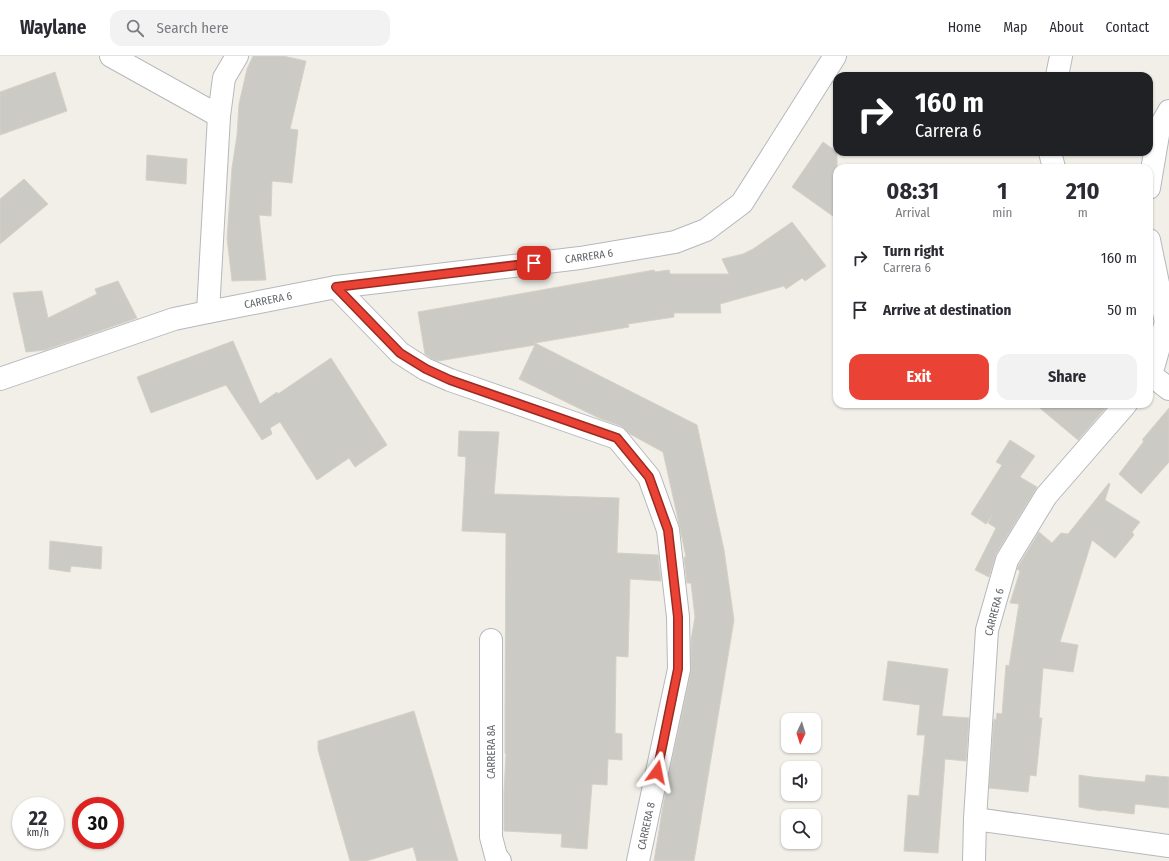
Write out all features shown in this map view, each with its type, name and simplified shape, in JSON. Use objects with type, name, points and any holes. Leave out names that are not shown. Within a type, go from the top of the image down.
[{"type":"street","points":[[111,56],[219,116]]},
{"type":"street","points":[[208,312],[219,116],[224,78],[237,56]]},
{"type":"street","name":"CARRERA 6","points":[[0,379],[174,319],[208,312],[336,287],[580,258],[675,242],[706,230],[742,204],[835,56]]},
{"type":"street","points":[[1058,72],[1061,56]]},
{"type":"street","points":[[1153,164],[1158,129],[1169,111]]},
{"type":"street","points":[[1153,259],[1166,322],[1153,363]]},
{"type":"street","name":"CARRERA 8","points":[[336,287],[400,353],[426,369],[450,380],[617,438],[649,477],[668,530],[678,617],[678,669],[638,861]]},
{"type":"street","points":[[1153,376],[1169,389]]},
{"type":"street","name":"CARRERA 6","points":[[974,861],[975,819],[987,630],[1007,560],[1046,496],[1123,408]]},
{"type":"street","name":"CARRERA 8A","points":[[491,640],[491,837],[496,856],[500,861]]},
{"type":"street","points":[[975,819],[1169,846]]},
{"type":"building","points":[[253,56],[283,56],[306,61],[290,129],[298,130],[292,183],[272,181],[271,216],[259,215],[266,280],[232,281],[227,238],[232,168],[237,135],[239,104],[247,69]]},
{"type":"building","points":[[55,72],[67,111],[0,135],[0,92]]},
{"type":"building","points":[[823,142],[833,149],[833,156],[837,156],[837,164],[833,164],[833,216],[792,187]]},
{"type":"building","points":[[147,155],[187,159],[186,184],[146,180]]},
{"type":"building","points":[[24,179],[48,204],[0,244],[0,199]]},
{"type":"building","points":[[792,222],[826,266],[805,281],[802,278],[786,289],[784,286],[720,304],[721,313],[674,313],[674,317],[628,324],[629,327],[535,343],[697,425],[724,550],[734,620],[694,861],[654,861],[665,794],[691,671],[691,640],[695,617],[691,583],[687,583],[684,557],[686,557],[663,452],[630,434],[621,426],[599,418],[519,379],[535,345],[438,361],[431,358],[425,354],[418,312],[654,270],[655,272],[669,270],[670,274],[729,274],[722,259],[743,254],[753,249]]},
{"type":"building","points":[[118,281],[137,318],[45,350],[26,352],[13,293],[42,291],[48,318],[97,294],[95,289]]},
{"type":"building","points":[[233,341],[260,404],[277,392],[278,394],[331,358],[387,445],[355,467],[349,458],[317,480],[280,422],[270,428],[272,434],[262,440],[226,385],[151,413],[137,377]]},
{"type":"building","points":[[1040,408],[1106,408],[1078,440]]},
{"type":"building","points":[[1169,408],[1169,462],[1141,494],[1119,474],[1144,441],[1142,440]]},
{"type":"building","points":[[459,431],[499,432],[494,494],[619,498],[617,553],[658,555],[661,581],[630,579],[628,657],[616,656],[615,733],[622,734],[622,760],[608,759],[607,785],[592,784],[587,849],[561,847],[562,834],[504,831],[506,754],[506,533],[462,531],[466,457],[458,456]]},
{"type":"building","points":[[1010,440],[1035,456],[1020,477],[1037,487],[996,554],[989,577],[975,570],[996,528],[988,523],[992,515],[986,524],[971,514],[1002,465],[996,462]]},
{"type":"building","points":[[1109,483],[1110,484],[1105,500],[1140,522],[1132,532],[1134,535],[1115,558],[1092,540],[1060,642],[1078,645],[1073,672],[1043,668],[1039,718],[1042,718],[1036,776],[1030,775],[1028,792],[989,788],[994,719],[996,720],[997,713],[1002,714],[1006,665],[1009,666],[1019,604],[1010,603],[1020,571],[1017,569],[1039,532],[1052,543],[1061,533],[1068,534]]},
{"type":"building","points":[[50,541],[102,547],[101,569],[71,566],[70,572],[49,569]]},
{"type":"building","points":[[888,661],[948,669],[942,716],[969,718],[966,761],[945,759],[938,853],[904,851],[908,795],[919,796],[925,735],[917,735],[920,705],[883,700]]},
{"type":"building","points":[[414,711],[458,861],[417,861],[413,847],[366,861],[350,861],[318,750],[318,741]]},
{"type":"building","points":[[1079,775],[1145,782],[1146,775],[1169,777],[1169,808],[1135,804],[1134,814],[1079,807]]},
{"type":"route","points":[[534,263],[336,287],[400,353],[426,369],[450,380],[617,438],[649,477],[668,530],[678,617],[678,669],[657,772]]}]
